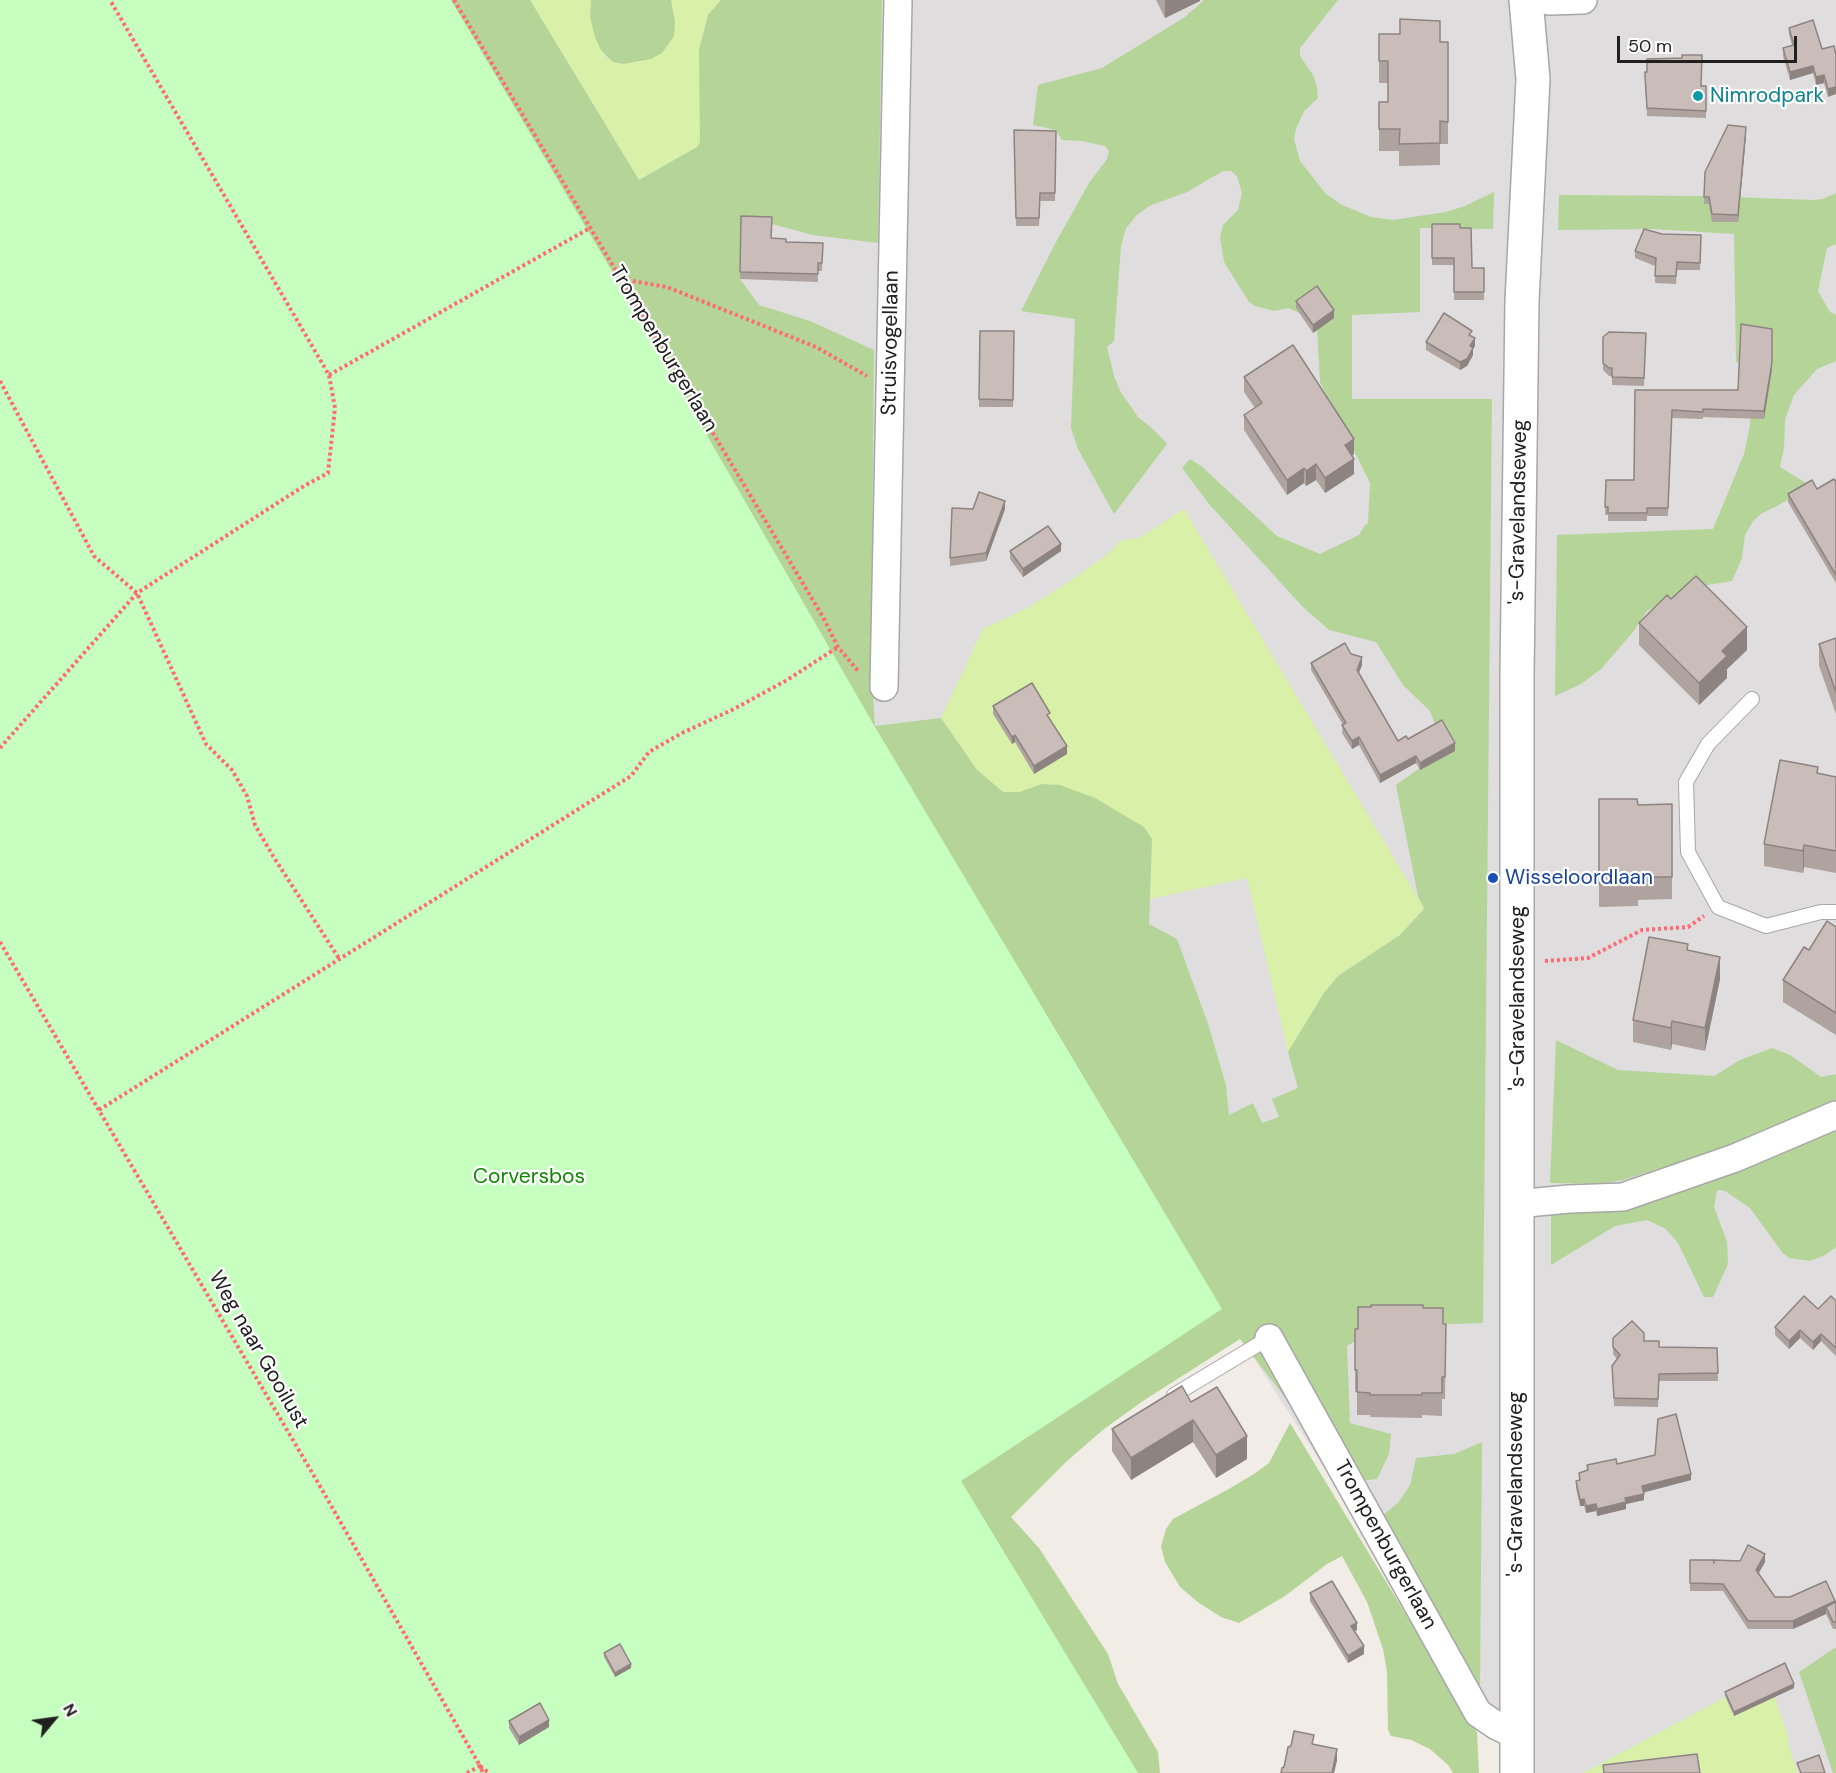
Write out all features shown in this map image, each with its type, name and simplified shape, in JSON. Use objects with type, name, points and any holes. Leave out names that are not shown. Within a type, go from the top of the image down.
[{"type":"street","name":"Struisvogellaan","points":[[884,687],[898,0]]},
{"type":"street","points":[[1541,0],[1583,0]]},
{"type":"street","name":"'s-Gravelandseweg","points":[[1517,1773],[1517,674],[1522,301],[1533,79],[1541,0]]},
{"type":"street","points":[[1516,1204],[1623,1197],[1735,1158],[1836,1115]]},
{"type":"street","name":"Trompenburgerlaan","points":[[1269,1338],[1478,1713],[1516,1736]]},
{"type":"lane","points":[[1752,699],[1708,744],[1686,782],[1688,852],[1718,907],[1766,926],[1821,912],[1836,912]]},
{"type":"lane","points":[[1174,1395],[1269,1338]]},
{"type":"path","points":[[0,748],[136,593],[328,473],[335,408],[329,375],[110,0]]},
{"type":"path","name":"Trompenburgerlaan","points":[[454,0],[823,616],[838,647],[862,676],[884,687]]},
{"type":"path","points":[[329,375],[590,228]]},
{"type":"path","points":[[620,279],[667,287],[816,347],[890,390]]},
{"type":"path","points":[[0,381],[94,556],[136,593],[206,744],[232,770],[247,796],[255,825],[340,960]]},
{"type":"path","points":[[99,1110],[631,776],[649,752],[788,680],[838,647]]},
{"type":"path","points":[[1539,962],[1588,958],[1642,930],[1688,927],[1718,907]]},
{"type":"path","name":"Weg naar Gooilust","points":[[0,942],[317,1481],[480,1766],[489,1773]]},
{"type":"path","points":[[467,1773],[480,1766],[483,1773]]},
{"type":"shaded area","points":[[451,0],[1836,0],[1836,1773],[1521,1773],[1222,1309],[875,727]]},
{"type":"green space","name":"Corversbos","points":[[0,0],[530,0],[639,180],[697,147],[700,142],[699,50],[708,15],[721,0],[882,0],[878,243],[813,235],[772,224],[740,279],[759,305],[810,321],[874,350],[871,668],[875,726],[941,718],[977,770],[1003,792],[1020,792],[1042,784],[1060,785],[1095,798],[1144,827],[1152,839],[1149,924],[1177,939],[1208,1024],[1226,1085],[1229,1115],[1253,1103],[1262,1123],[1279,1117],[1272,1099],[1298,1088],[1288,1052],[1324,993],[1338,976],[1400,935],[1424,909],[1418,896],[1396,785],[1420,768],[1437,729],[1430,711],[1403,685],[1376,642],[1329,630],[1301,605],[1209,504],[1182,468],[1190,459],[1201,466],[1277,536],[1320,554],[1359,535],[1368,523],[1370,483],[1320,382],[1317,328],[1311,318],[1288,308],[1274,311],[1249,302],[1224,262],[1220,237],[1223,225],[1238,210],[1242,193],[1237,176],[1231,171],[1223,171],[1187,192],[1149,206],[1126,228],[1121,246],[1114,341],[1107,347],[1120,391],[1138,417],[1167,444],[1114,514],[1078,449],[1071,428],[1075,319],[1021,311],[1056,242],[1089,183],[1107,159],[1109,151],[1105,146],[1062,140],[1056,130],[1033,125],[1038,85],[1102,68],[1185,17],[1204,0],[1338,0],[1300,48],[1300,56],[1313,75],[1318,98],[1304,111],[1294,139],[1300,161],[1326,194],[1342,205],[1371,217],[1393,220],[1446,212],[1494,192],[1493,229],[1420,228],[1420,312],[1352,315],[1352,399],[1492,399],[1483,1323],[1453,1324],[1391,1319],[1347,1346],[1350,1423],[1391,1434],[1389,1454],[1377,1479],[1350,1482],[1240,1339],[1143,1401],[1104,1429],[1067,1461],[1011,1517],[1039,1548],[1108,1654],[1118,1684],[1158,1752],[1160,1773],[0,1773]]},
{"type":"green space","name":"Corversbos","points":[[0,0],[451,0],[629,300],[875,727],[1222,1309],[961,1481],[1138,1773],[0,1773]]},
{"type":"green space","points":[[530,0],[591,0],[590,17],[606,57],[623,64],[651,59],[675,22],[671,0],[721,0],[703,31],[699,50],[701,111],[700,142],[697,147],[639,180]]},
{"type":"green space","points":[[591,0],[671,0],[675,22],[674,36],[662,53],[651,59],[623,64],[613,62],[601,50],[595,37],[590,17]]},
{"type":"green space","points":[[1836,193],[1836,244],[1827,248],[1818,291],[1830,312],[1836,315],[1836,361],[1817,369],[1794,395],[1785,419],[1784,448],[1780,467],[1815,486],[1761,514],[1753,521],[1745,535],[1742,558],[1732,581],[1689,588],[1647,611],[1633,632],[1601,669],[1581,684],[1555,696],[1557,535],[1713,529],[1744,454],[1750,426],[1752,364],[1736,362],[1734,234],[1654,229],[1558,230],[1559,195],[1703,196],[1812,200],[1823,199]]},
{"type":"green space","points":[[1184,509],[1424,908],[1400,935],[1338,976],[1324,993],[1288,1052],[1247,878],[1150,899],[1152,839],[1042,784],[1020,792],[1003,792],[977,770],[941,718],[983,629],[1027,608],[1067,583],[1108,554],[1121,540],[1139,538]]},
{"type":"green space","points":[[1556,1040],[1618,1070],[1714,1076],[1740,1060],[1772,1048],[1790,1055],[1821,1077],[1836,1074],[1836,1103],[1743,1142],[1623,1180],[1599,1184],[1550,1183]]},
{"type":"green space","points":[[1836,1131],[1836,1247],[1825,1255],[1810,1261],[1789,1258],[1782,1252],[1750,1208],[1725,1191],[1717,1190],[1714,1207],[1727,1242],[1728,1264],[1713,1297],[1704,1297],[1678,1243],[1666,1229],[1647,1220],[1615,1226],[1551,1265],[1551,1213],[1755,1163]]},
{"type":"green space","points":[[1290,1423],[1477,1732],[1479,1773],[1453,1773],[1448,1765],[1430,1749],[1411,1740],[1391,1736],[1388,1730],[1387,1672],[1383,1649],[1367,1602],[1342,1556],[1327,1564],[1285,1596],[1239,1623],[1221,1617],[1199,1603],[1180,1587],[1165,1562],[1161,1546],[1166,1529],[1173,1519],[1227,1490],[1269,1463]]},
{"type":"green space","points":[[1482,1442],[1480,1689],[1379,1518],[1398,1503],[1410,1485],[1416,1458],[1454,1454]]},
{"type":"green space","points":[[1836,1647],[1836,1773],[1833,1773],[1799,1672]]},
{"type":"green space","points":[[1767,1675],[1798,1773],[1583,1773]]},
{"type":"building","points":[[1400,19],[1440,21],[1440,42],[1448,42],[1448,122],[1440,121],[1440,143],[1399,144],[1400,129],[1379,129],[1379,102],[1388,102],[1388,61],[1379,61],[1379,34],[1400,34]]},
{"type":"building","points":[[1813,20],[1822,49],[1834,46],[1836,87],[1828,89],[1824,75],[1816,77],[1813,66],[1790,72],[1783,48],[1794,45],[1789,28]]},
{"type":"building","points":[[1682,55],[1702,55],[1701,86],[1706,86],[1706,111],[1647,108],[1645,72],[1647,72],[1647,59],[1682,58]]},
{"type":"building","points":[[1728,125],[1746,127],[1738,215],[1712,214],[1709,197],[1704,197],[1705,172]]},
{"type":"building","points":[[1014,130],[1056,131],[1055,193],[1040,193],[1039,218],[1016,218]]},
{"type":"building","points":[[741,216],[772,217],[771,238],[786,239],[786,242],[823,243],[822,263],[818,263],[818,274],[740,272]]},
{"type":"building","points":[[1432,224],[1460,224],[1460,228],[1471,228],[1472,268],[1484,268],[1484,292],[1454,292],[1454,258],[1432,258]]},
{"type":"building","points":[[1644,229],[1662,234],[1701,235],[1700,263],[1677,262],[1676,276],[1655,276],[1656,258],[1635,251]]},
{"type":"building","points":[[1317,286],[1334,310],[1313,325],[1296,301]]},
{"type":"building","points":[[1444,313],[1472,331],[1469,335],[1475,338],[1470,346],[1473,348],[1467,359],[1460,362],[1426,342]]},
{"type":"building","points":[[1741,324],[1772,329],[1772,362],[1764,411],[1672,410],[1668,508],[1647,508],[1647,513],[1608,513],[1608,507],[1605,507],[1606,480],[1634,480],[1635,390],[1738,390]]},
{"type":"building","points":[[980,331],[1014,331],[1013,400],[979,399]]},
{"type":"building","points":[[1609,332],[1646,333],[1644,378],[1612,377],[1612,368],[1603,363],[1603,337]]},
{"type":"building","points":[[1293,345],[1354,439],[1345,445],[1354,459],[1325,478],[1316,464],[1306,471],[1304,468],[1287,480],[1244,415],[1262,403],[1244,377]]},
{"type":"building","points":[[1834,479],[1836,482],[1836,575],[1788,494],[1812,480],[1817,489]]},
{"type":"building","points":[[979,492],[1005,501],[986,553],[950,558],[952,508],[973,509]]},
{"type":"building","points":[[1048,526],[1061,544],[1023,569],[1010,551]]},
{"type":"building","points":[[1696,576],[1747,627],[1722,651],[1727,656],[1699,683],[1639,623],[1667,595],[1671,599]]},
{"type":"building","points":[[1836,638],[1836,692],[1819,644]]},
{"type":"building","points":[[1345,643],[1351,654],[1362,657],[1357,670],[1398,741],[1406,736],[1408,739],[1442,720],[1455,743],[1420,763],[1416,756],[1380,775],[1359,737],[1352,741],[1342,725],[1346,723],[1311,663]]},
{"type":"building","points":[[1032,683],[1050,713],[1047,715],[1067,746],[1034,766],[1015,735],[1012,737],[993,706]]},
{"type":"building","points":[[1780,760],[1818,767],[1817,773],[1836,777],[1836,851],[1804,845],[1803,851],[1764,844]]},
{"type":"building","points":[[1599,799],[1637,799],[1638,805],[1672,804],[1672,877],[1638,877],[1638,884],[1599,884]]},
{"type":"building","points":[[1827,921],[1836,927],[1836,1013],[1783,980],[1804,947],[1809,950]]},
{"type":"building","points":[[1649,937],[1688,944],[1687,950],[1720,957],[1705,1028],[1672,1021],[1671,1028],[1633,1020]]},
{"type":"building","points":[[1804,1296],[1818,1309],[1831,1296],[1836,1301],[1836,1348],[1821,1334],[1813,1342],[1800,1330],[1789,1341],[1775,1327]]},
{"type":"building","points":[[1371,1305],[1423,1305],[1423,1308],[1443,1308],[1443,1324],[1446,1324],[1445,1377],[1442,1377],[1442,1393],[1370,1395],[1370,1393],[1357,1392],[1355,1329],[1358,1329],[1358,1307],[1371,1307]]},
{"type":"building","points":[[1632,1321],[1644,1333],[1644,1341],[1659,1341],[1659,1347],[1717,1348],[1718,1373],[1659,1374],[1658,1399],[1614,1398],[1612,1366],[1620,1355],[1613,1347],[1613,1338]]},
{"type":"building","points":[[1182,1386],[1191,1402],[1217,1387],[1247,1436],[1216,1455],[1193,1420],[1131,1458],[1112,1429]]},
{"type":"building","points":[[1676,1414],[1691,1474],[1642,1486],[1644,1494],[1625,1498],[1626,1502],[1597,1509],[1596,1504],[1586,1506],[1584,1499],[1580,1500],[1576,1481],[1580,1480],[1579,1473],[1588,1470],[1587,1465],[1616,1459],[1617,1464],[1655,1455],[1658,1419]]},
{"type":"building","points":[[1748,1545],[1765,1554],[1756,1570],[1775,1597],[1790,1597],[1826,1581],[1835,1601],[1793,1621],[1748,1621],[1723,1584],[1690,1583],[1690,1560],[1713,1560],[1714,1563],[1714,1560],[1740,1561]]},
{"type":"building","points":[[1332,1581],[1357,1623],[1351,1626],[1364,1646],[1348,1656],[1310,1593]]},
{"type":"building","points":[[1836,1602],[1836,1622],[1833,1622],[1826,1607]]},
{"type":"building","points":[[620,1644],[631,1664],[615,1673],[604,1653]]},
{"type":"building","points":[[1785,1663],[1794,1684],[1734,1712],[1725,1692]]},
{"type":"building","points":[[540,1703],[549,1720],[519,1737],[509,1721]]},
{"type":"building","points":[[1294,1731],[1314,1735],[1312,1744],[1337,1749],[1332,1773],[1281,1773]]},
{"type":"building","points":[[1697,1754],[1700,1773],[1604,1773],[1603,1765]]},
{"type":"building","points":[[1819,1755],[1825,1773],[1801,1773],[1797,1763]]},
{"type":"place","name":"Nimrodpark","points":[[1698,96]]},
{"type":"place","name":"Wisseloordlaan","points":[[1493,878]]}]
